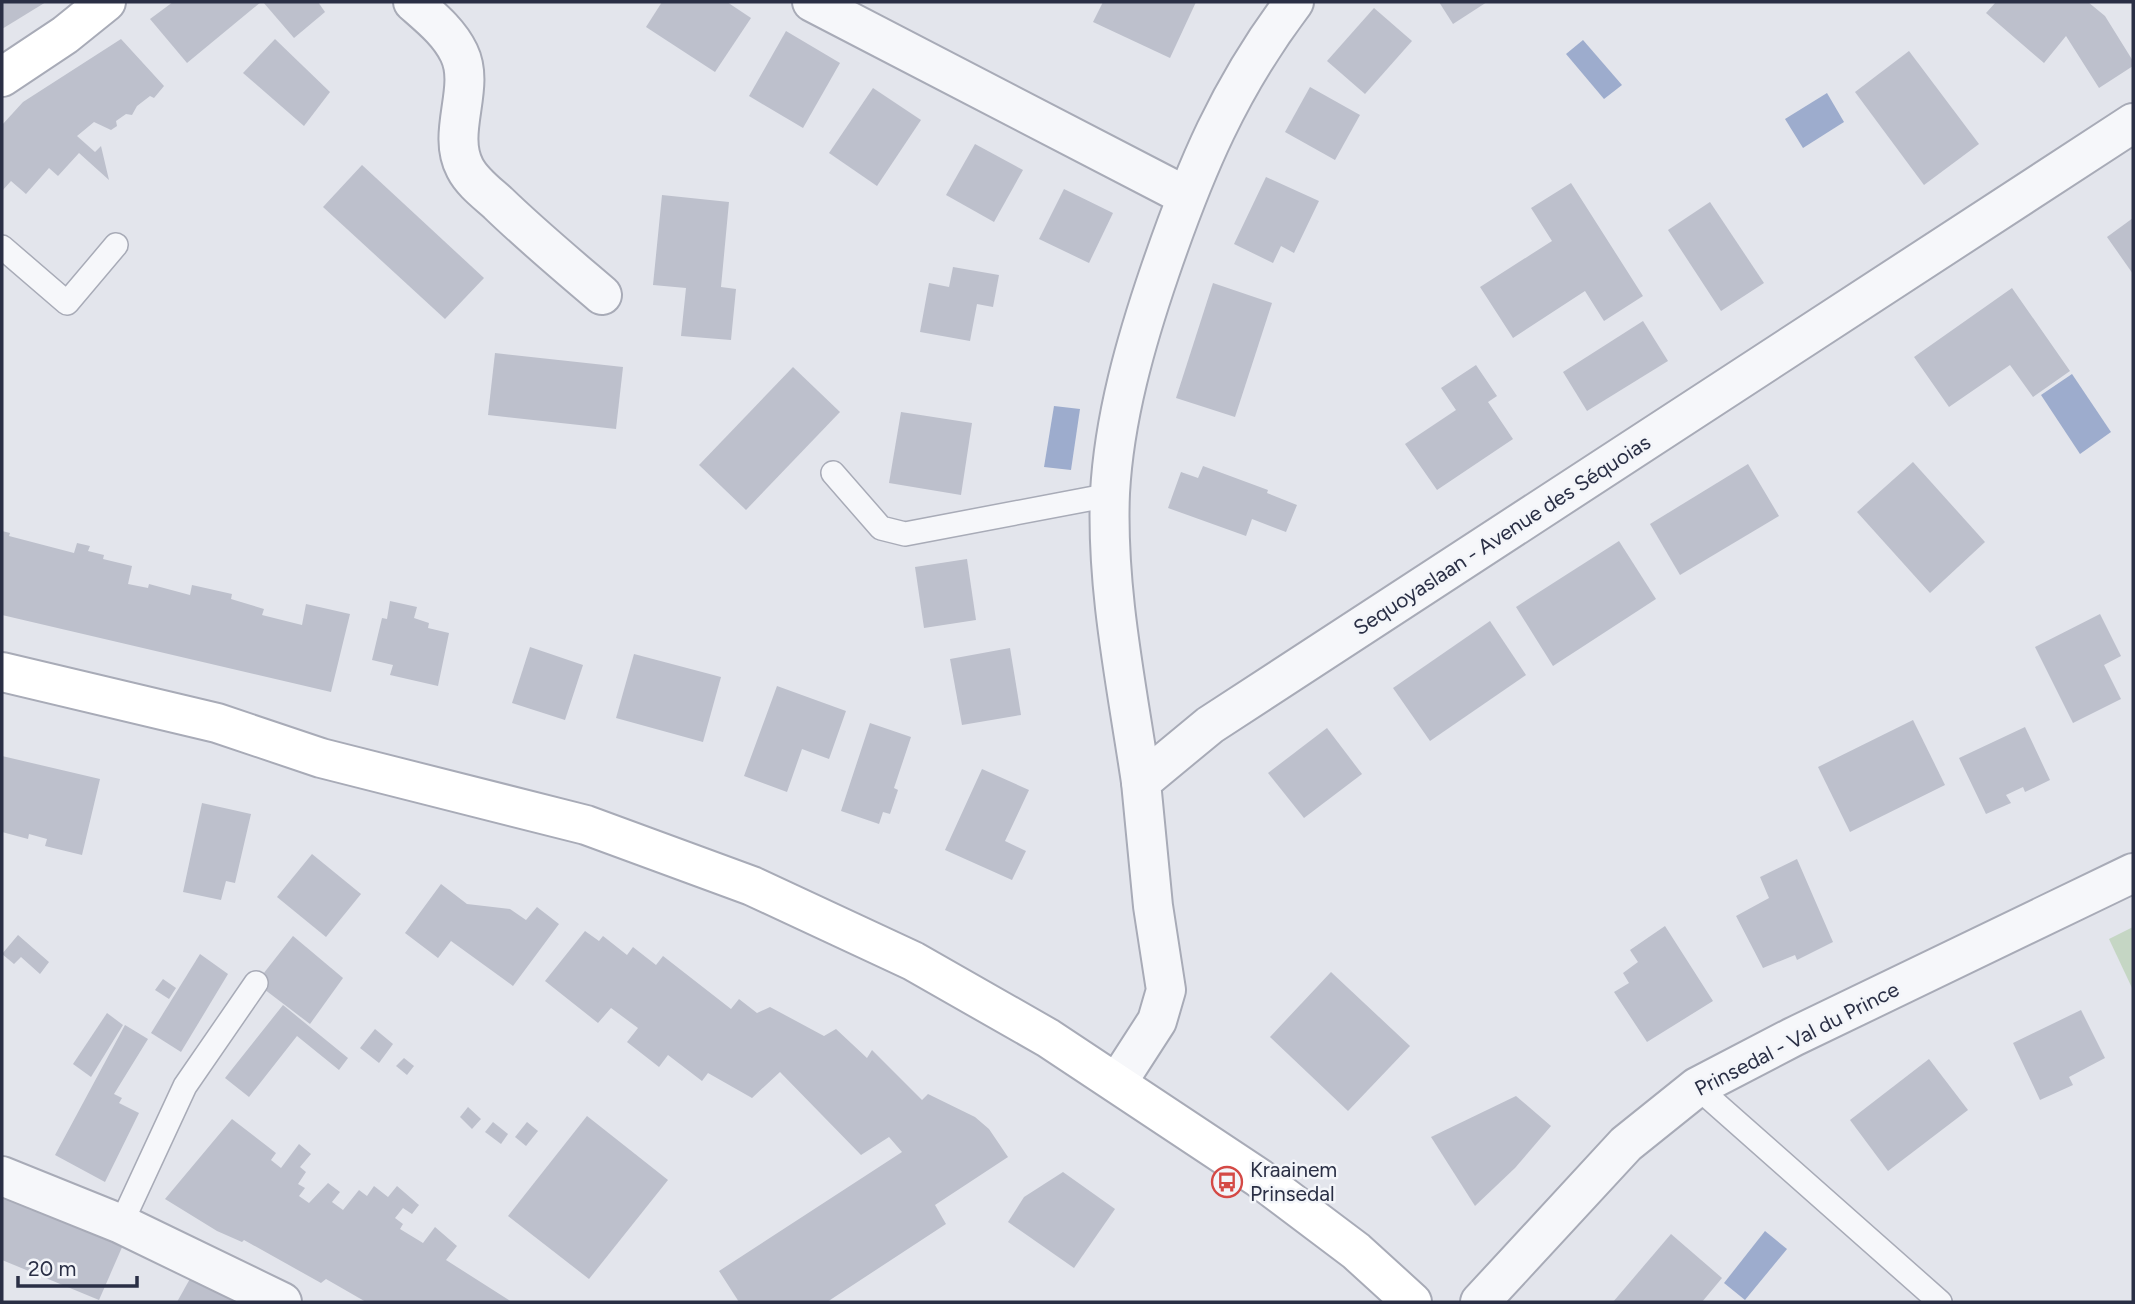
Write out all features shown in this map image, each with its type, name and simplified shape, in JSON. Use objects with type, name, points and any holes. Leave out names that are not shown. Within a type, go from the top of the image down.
[{"type":"street","points":[[2,77],[65,35],[106,2]]},
{"type":"street","points":[[413,2],[445,32],[461,56],[464,71],[459,146],[467,171],[516,220],[602,295]]},
{"type":"street","points":[[812,2],[1186,196]]},
{"type":"street","points":[[1118,1083],[1157,1021],[1166,990],[1153,906],[1141,782],[1112,572],[1110,495],[1134,354],[1186,196],[1220,117],[1264,42],[1294,2]]},
{"type":"street","name":"Sequoyaslaan - Avenue des Séquoias","points":[[1141,782],[1210,725],[2133,123]]},
{"type":"street","points":[[2,673],[217,723],[321,758],[586,825],[752,886],[913,961],[1048,1038],[1259,1178],[1356,1251],[1412,1302]]},
{"type":"street","name":"Prinsedal - Val du Prince","points":[[1480,1302],[1626,1144],[1697,1087],[1793,1037],[2133,873]]},
{"type":"street","points":[[2,1176],[121,1224],[282,1302]]},
{"type":"lane","points":[[2,247],[67,303],[116,245]]},
{"type":"lane","points":[[833,473],[881,528],[905,534],[1110,495]]},
{"type":"lane","points":[[121,1224],[185,1086],[256,983]]},
{"type":"lane","points":[[1697,1087],[1940,1302]]},
{"type":"green space","points":[[2133,927],[2133,990],[2109,939]]},
{"type":"water","points":[[1583,40],[1622,85],[1604,99],[1566,54]]},
{"type":"water","points":[[1827,93],[1844,122],[1803,148],[1785,119]]},
{"type":"water","points":[[2072,374],[2111,432],[2080,454],[2041,395]]},
{"type":"water","points":[[1054,406],[1080,409],[1071,470],[1044,467]]},
{"type":"water","points":[[1765,1231],[1787,1249],[1745,1300],[1724,1283]]},
{"type":"building","points":[[2,2],[46,2],[2,29]]},
{"type":"building","points":[[173,2],[261,2],[187,63],[150,19]]},
{"type":"building","points":[[263,2],[318,2],[325,12],[294,38]]},
{"type":"building","points":[[662,2],[727,2],[751,18],[715,72],[646,27]]},
{"type":"building","points":[[1103,2],[1196,2],[1170,58],[1093,22]]},
{"type":"building","points":[[1439,2],[1487,2],[1453,24]]},
{"type":"building","points":[[1996,2],[2088,2],[2105,16],[2133,61],[2133,66],[2099,88],[2066,36],[2044,63],[1986,13]]},
{"type":"building","points":[[1374,8],[1412,41],[1365,94],[1327,61]]},
{"type":"building","points":[[786,31],[840,63],[803,128],[749,96]]},
{"type":"building","points":[[121,39],[164,86],[154,98],[150,96],[137,106],[132,115],[126,114],[116,121],[117,126],[111,130],[94,122],[77,136],[95,152],[101,146],[109,180],[79,153],[58,176],[49,168],[26,194],[11,181],[2,191],[2,125],[23,102]]},
{"type":"building","points":[[275,39],[330,92],[304,126],[243,73]]},
{"type":"building","points":[[1909,51],[1979,144],[1924,185],[1855,92]]},
{"type":"building","points":[[1310,87],[1360,115],[1335,160],[1285,132]]},
{"type":"building","points":[[873,88],[921,120],[877,186],[829,153]]},
{"type":"building","points":[[975,144],[1023,170],[994,222],[946,195]]},
{"type":"building","points":[[362,165],[484,278],[445,319],[323,207]]},
{"type":"building","points":[[1266,177],[1319,201],[1294,253],[1281,246],[1273,263],[1234,244]]},
{"type":"building","points":[[1571,183],[1643,296],[1604,321],[1585,291],[1513,338],[1480,287],[1552,241],[1531,208]]},
{"type":"building","points":[[1064,189],[1113,213],[1089,263],[1039,239]]},
{"type":"building","points":[[662,195],[729,202],[721,287],[736,289],[731,340],[681,336],[686,288],[653,285]]},
{"type":"building","points":[[1710,202],[1764,283],[1721,311],[1668,230]]},
{"type":"building","points":[[2133,218],[2133,274],[2107,237]]},
{"type":"building","points":[[953,267],[999,275],[993,307],[977,304],[970,341],[920,332],[929,283],[949,287]]},
{"type":"building","points":[[1213,283],[1272,303],[1235,417],[1176,398]]},
{"type":"building","points":[[2012,288],[2070,371],[2033,397],[2010,365],[1949,407],[1914,357]]},
{"type":"building","points":[[1643,321],[1668,361],[1587,411],[1563,372]]},
{"type":"building","points":[[495,353],[623,367],[616,429],[488,415]]},
{"type":"building","points":[[1476,365],[1497,396],[1488,402],[1513,439],[1437,490],[1405,444],[1456,410],[1441,388]]},
{"type":"building","points":[[793,367],[840,412],[746,510],[699,465]]},
{"type":"building","points":[[901,412],[972,423],[961,495],[889,483]]},
{"type":"building","points":[[1913,462],[1985,542],[1930,593],[1857,512]]},
{"type":"building","points":[[1748,464],[1779,516],[1680,575],[1650,524]]},
{"type":"building","points":[[1203,466],[1268,490],[1267,493],[1297,505],[1286,532],[1252,519],[1246,536],[1168,508],[1181,472],[1198,478]]},
{"type":"building","points":[[2,531],[10,533],[9,536],[74,553],[77,543],[90,546],[88,551],[104,555],[103,559],[132,566],[128,584],[148,588],[149,584],[190,595],[192,585],[232,594],[231,599],[264,609],[262,615],[302,625],[306,604],[350,614],[331,692],[2,615]]},
{"type":"building","points":[[1619,541],[1656,599],[1553,666],[1516,607]]},
{"type":"building","points":[[967,559],[976,620],[924,628],[915,567]]},
{"type":"building","points":[[390,601],[417,607],[414,618],[429,623],[428,628],[449,633],[438,686],[390,675],[393,665],[372,660],[382,618],[387,619]]},
{"type":"building","points":[[2100,614],[2121,656],[2104,665],[2121,699],[2073,723],[2035,647]]},
{"type":"building","points":[[1490,621],[1526,675],[1430,741],[1393,688]]},
{"type":"building","points":[[530,647],[583,665],[565,720],[512,703]]},
{"type":"building","points":[[1010,648],[1021,715],[962,725],[950,659]]},
{"type":"building","points":[[634,654],[721,677],[703,742],[616,718]]},
{"type":"building","points":[[777,686],[846,711],[829,759],[802,749],[787,792],[744,776]]},
{"type":"building","points":[[1913,720],[1945,785],[1850,832],[1818,767]]},
{"type":"building","points":[[870,723],[911,737],[894,788],[898,790],[890,814],[883,812],[879,824],[841,811]]},
{"type":"building","points":[[2025,727],[2050,780],[2025,792],[2023,787],[2006,795],[2011,803],[1986,814],[1959,758]]},
{"type":"building","points":[[1327,728],[1362,774],[1304,818],[1268,773]]},
{"type":"building","points":[[2,756],[100,779],[82,855],[45,846],[47,839],[29,834],[28,839],[2,832]]},
{"type":"building","points":[[982,769],[1029,790],[1005,841],[1026,851],[1012,880],[945,850]]},
{"type":"building","points":[[202,803],[251,814],[235,883],[226,881],[221,900],[183,892]]},
{"type":"building","points":[[312,854],[361,894],[326,937],[277,897]]},
{"type":"building","points":[[1797,859],[1833,942],[1797,960],[1795,955],[1763,968],[1736,916],[1769,898],[1760,877]]},
{"type":"building","points":[[441,884],[467,904],[510,909],[526,920],[537,907],[559,924],[513,986],[451,941],[438,958],[405,933]]},
{"type":"building","points":[[1665,926],[1713,1001],[1647,1042],[1614,992],[1629,983],[1623,973],[1638,962],[1630,950]]},
{"type":"building","points":[[585,931],[599,941],[603,936],[627,955],[633,947],[656,965],[663,956],[731,1009],[739,999],[757,1013],[770,1007],[824,1036],[836,1029],[867,1058],[872,1050],[922,1100],[928,1094],[975,1117],[989,1129],[1008,1157],[935,1205],[946,1224],[827,1302],[739,1302],[719,1271],[902,1152],[889,1137],[861,1155],[780,1072],[752,1098],[708,1073],[702,1081],[668,1055],[659,1067],[627,1042],[638,1028],[611,1008],[598,1023],[545,981]]},
{"type":"building","points":[[18,935],[49,962],[40,974],[21,957],[14,964],[2,954]]},
{"type":"building","points":[[293,936],[343,978],[310,1024],[256,983]]},
{"type":"building","points":[[200,954],[228,974],[181,1052],[151,1033]]},
{"type":"building","points":[[1331,972],[1410,1046],[1348,1111],[1270,1037]]},
{"type":"building","points":[[163,979],[176,988],[169,999],[155,990]]},
{"type":"building","points":[[283,1005],[348,1058],[339,1070],[297,1036],[249,1097],[225,1078]]},
{"type":"building","points":[[2081,1010],[2105,1058],[2069,1077],[2073,1085],[2040,1100],[2013,1043]]},
{"type":"building","points":[[107,1013],[123,1025],[91,1077],[73,1064]]},
{"type":"building","points":[[125,1025],[148,1039],[114,1094],[122,1098],[119,1103],[139,1113],[105,1182],[55,1155]]},
{"type":"building","points":[[375,1029],[393,1044],[379,1063],[360,1048]]},
{"type":"building","points":[[404,1058],[414,1066],[407,1075],[396,1066]]},
{"type":"building","points":[[1929,1059],[1968,1110],[1888,1171],[1850,1120]]},
{"type":"building","points":[[1516,1096],[1551,1126],[1515,1168],[1475,1206],[1431,1137]]},
{"type":"building","points":[[468,1107],[481,1119],[472,1129],[460,1117]]},
{"type":"building","points":[[587,1116],[668,1180],[589,1279],[508,1216]]},
{"type":"building","points":[[232,1119],[276,1153],[271,1160],[281,1168],[299,1144],[311,1154],[300,1167],[306,1172],[298,1184],[305,1188],[299,1196],[309,1203],[328,1183],[340,1192],[332,1202],[343,1210],[359,1190],[367,1196],[374,1186],[388,1197],[397,1186],[419,1205],[412,1214],[403,1208],[395,1218],[403,1224],[400,1229],[423,1243],[435,1227],[457,1246],[446,1260],[512,1302],[366,1302],[326,1279],[321,1283],[244,1240],[242,1242],[217,1231],[165,1199]]},
{"type":"building","points":[[493,1122],[508,1134],[501,1144],[485,1132]]},
{"type":"building","points":[[527,1122],[538,1131],[526,1146],[515,1137]]},
{"type":"building","points":[[1063,1172],[1115,1209],[1074,1268],[1008,1222],[1024,1197]]},
{"type":"building","points":[[2,1194],[123,1245],[99,1300],[2,1260]]},
{"type":"building","points":[[1671,1234],[1722,1278],[1702,1302],[1613,1302]]},
{"type":"building","points":[[191,1277],[239,1302],[177,1302]]},
{"type":"place","name":"Kraainem Prinsedal","points":[[1227,1182]]}]
